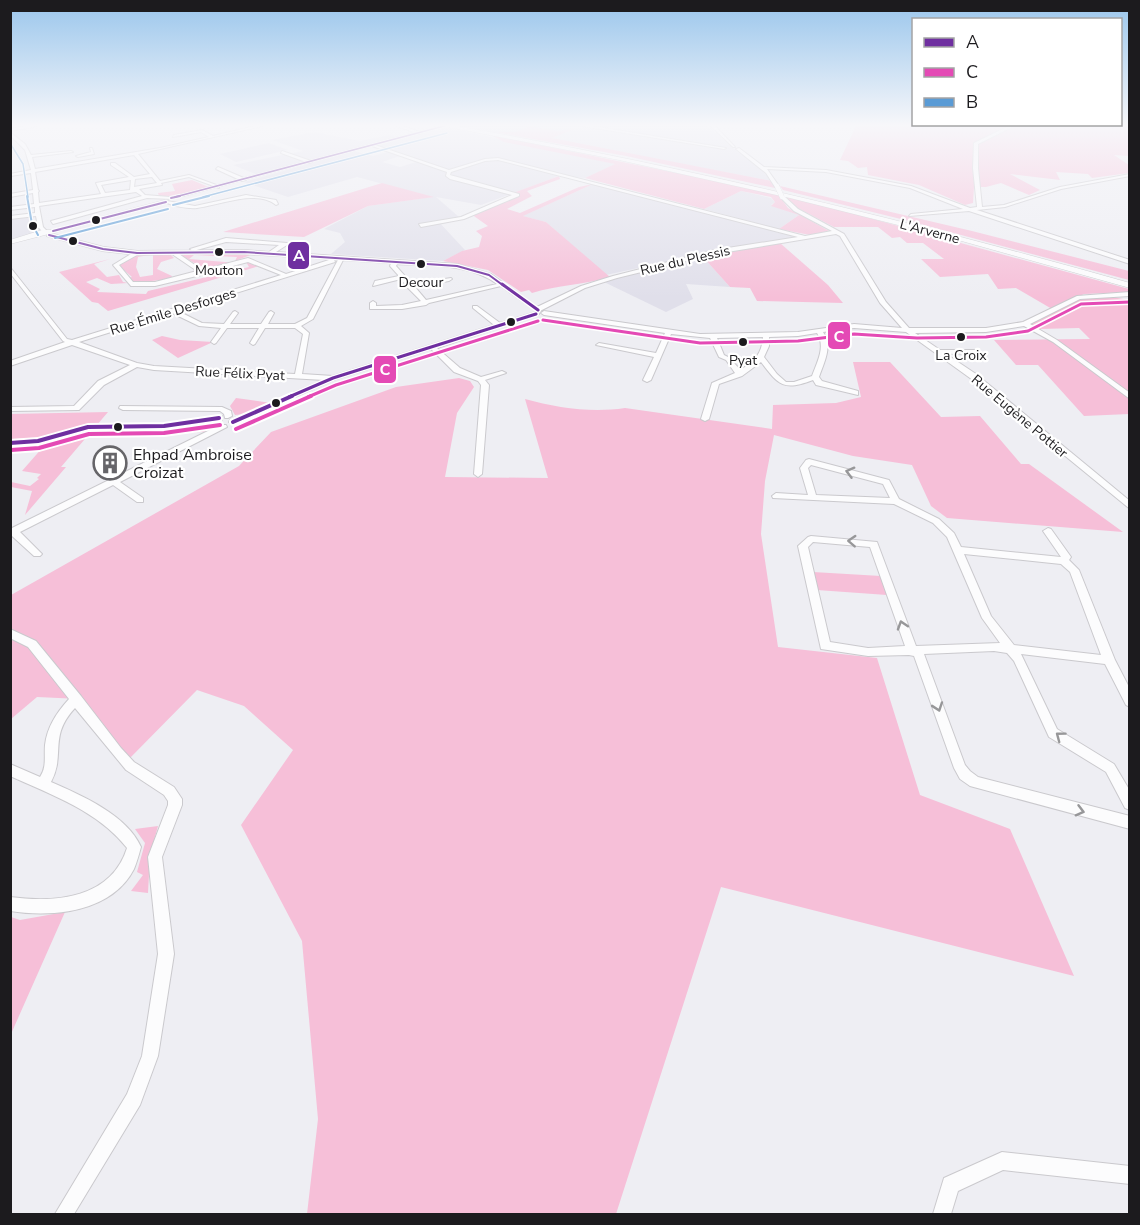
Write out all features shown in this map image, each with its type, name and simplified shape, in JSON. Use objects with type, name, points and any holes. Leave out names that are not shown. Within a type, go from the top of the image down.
[{"type":"highway","name":"L'Arverne","points":[[735,183],[935,232],[1130,284]]},
{"type":"highway","name":"L'Arverne","points":[[748,183],[927,227],[1130,284]]},
{"type":"main road","points":[[10,242],[232,183]]},
{"type":"street","points":[[36,183],[39,228],[47,233],[103,249],[137,253],[271,254],[466,267],[489,275],[540,311]]},
{"type":"street","points":[[103,183],[98,184],[103,194]]},
{"type":"street","points":[[130,183],[132,189],[142,195],[204,206],[246,196],[274,201],[276,204]]},
{"type":"street","points":[[10,209],[137,190],[156,183]]},
{"type":"street","points":[[207,183],[217,187]]},
{"type":"street","points":[[421,225],[462,218],[517,195],[472,183]]},
{"type":"street","points":[[593,183],[808,238]]},
{"type":"street","points":[[775,183],[782,197],[796,210],[838,232],[883,303],[907,330]]},
{"type":"street","points":[[891,183],[911,187],[971,210],[1130,262]]},
{"type":"street","points":[[980,183],[980,209]]},
{"type":"street","points":[[911,215],[1018,204],[1060,188],[1088,183]]},
{"type":"street","points":[[10,196],[37,191]]},
{"type":"street","points":[[53,222],[148,196]]},
{"type":"street","points":[[58,202],[60,217],[67,218]]},
{"type":"street","points":[[10,218],[38,214]]},
{"type":"street","name":"Rue du Plessis","points":[[540,311],[540,307],[583,287],[615,277],[716,252],[838,232]]},
{"type":"street","points":[[184,253],[226,240],[285,244],[271,254]]},
{"type":"street","points":[[137,253],[116,265],[131,284],[155,284],[248,261],[287,276]]},
{"type":"street","points":[[174,253],[203,273]]},
{"type":"street","points":[[173,311],[201,325],[296,326],[310,319],[338,259]]},
{"type":"street","name":"Rue Émile Desforges","points":[[10,364],[338,259]]},
{"type":"street","points":[[395,262],[393,266],[426,303]]},
{"type":"street","name":"Rue Félix Pyat","points":[[10,269],[70,343],[136,365],[163,369],[333,378],[540,311],[713,337],[766,336],[860,326],[907,330],[986,330],[1025,324],[1079,297],[1130,294]]},
{"type":"street","points":[[375,285],[377,282],[402,277]]},
{"type":"street","points":[[409,286],[449,279]]},
{"type":"street","points":[[373,303],[372,308],[426,303],[503,284]]},
{"type":"street","points":[[467,309],[484,305]]},
{"type":"street","points":[[475,307],[498,325]]},
{"type":"street","points":[[214,342],[235,313]]},
{"type":"street","points":[[253,343],[271,313]]},
{"type":"street","points":[[1025,324],[1055,341],[1130,397]]},
{"type":"street","points":[[296,326],[306,333],[297,376]]},
{"type":"street","name":"Rue Eugène Pottier","points":[[907,330],[940,352],[1130,506]]},
{"type":"street","points":[[762,359],[781,384],[792,387],[814,377],[825,351],[825,338],[819,331]]},
{"type":"street","points":[[647,380],[669,332]]},
{"type":"street","points":[[705,418],[716,383],[739,374],[762,359],[767,349],[766,336]]},
{"type":"street","points":[[713,337],[721,356],[728,359],[739,374]]},
{"type":"street","points":[[599,345],[658,356]]},
{"type":"street","points":[[432,347],[457,370],[481,379],[502,373]]},
{"type":"street","points":[[940,352],[974,351]]},
{"type":"street","points":[[10,409],[76,408],[101,382],[136,365]]},
{"type":"street","points":[[814,377],[819,383],[855,393]]},
{"type":"street","points":[[37,554],[12,532],[222,423],[250,416],[333,378]]},
{"type":"street","points":[[477,474],[486,392],[481,379]]},
{"type":"street","points":[[123,408],[222,409],[228,413],[222,423]]},
{"type":"street","points":[[10,443],[38,441],[88,427],[164,426],[203,420],[222,423]]},
{"type":"street","points":[[813,498],[804,468],[809,462],[886,482],[896,501]]},
{"type":"street","points":[[113,481],[140,500]]},
{"type":"street","points":[[776,496],[896,501],[936,521],[951,535],[987,618],[1018,658],[1053,733],[1110,768],[1130,804]]},
{"type":"street","points":[[1048,531],[1066,557],[1064,561]]},
{"type":"street","points":[[1109,660],[1010,648],[916,652],[868,652],[825,646],[803,546],[811,539],[874,544],[916,652],[960,768],[965,775],[975,782],[1130,824]]},
{"type":"street","points":[[957,549],[1064,561],[1074,570],[1109,660],[1130,702]]},
{"type":"street","points":[[10,633],[32,644],[130,766],[169,791],[175,799],[175,805],[155,857],[166,954],[150,1056],[134,1099],[64,1215]]},
{"type":"street","points":[[42,784],[51,770],[52,739],[58,721],[66,708],[77,699]]},
{"type":"street","points":[[10,770],[74,798],[126,833],[134,847],[127,868],[112,884],[84,901],[63,907],[32,909],[10,904]]},
{"type":"street","points":[[942,1215],[951,1185],[1002,1161],[1130,1175]]},
{"type":"shaded area","points":[[200,183],[211,188],[172,197],[159,196],[158,193],[175,191],[172,184]]},
{"type":"shaded area","points":[[247,183],[336,183],[288,197]]},
{"type":"shaded area","points":[[380,183],[540,183],[481,205],[436,197],[459,217],[438,221],[465,250],[443,261],[331,254],[345,242],[340,233],[324,229],[368,206],[432,197]]},
{"type":"shaded area","points":[[381,183],[434,197],[368,206],[304,237],[223,232]]},
{"type":"shaded area","points":[[540,183],[549,183],[527,191],[532,196],[507,209],[520,213],[579,187],[593,184],[523,216],[546,222],[610,277],[532,293],[529,290],[521,292],[488,270],[443,261],[462,251],[479,247],[482,236],[476,231],[488,226],[471,214],[517,195],[513,193]]},
{"type":"shaded area","points":[[605,183],[725,183],[778,194],[788,208],[829,231],[810,235],[779,229],[799,215],[771,206],[775,202],[771,197],[741,191],[704,209]]},
{"type":"shaded area","points":[[752,183],[773,183],[775,188]]},
{"type":"shaded area","points":[[910,183],[1000,183],[974,187],[973,203],[965,205]]},
{"type":"shaded area","points":[[1001,183],[1027,183],[1040,190],[1029,195]]},
{"type":"shaded area","points":[[593,184],[799,238],[725,249],[606,275],[546,222],[522,216]]},
{"type":"shaded area","points":[[780,186],[1129,271],[1129,280],[783,190]]},
{"type":"shaded area","points":[[741,191],[771,198],[775,202],[771,205],[799,215],[779,229],[704,209]]},
{"type":"shaded area","points":[[785,195],[1129,289],[1129,292],[1084,294],[1052,309],[1016,288],[998,289],[988,274],[940,277],[921,259],[944,259],[923,243],[907,243],[900,237],[892,238],[878,227],[834,227],[790,204]]},
{"type":"shaded area","points":[[34,215],[34,233],[11,240],[11,219]]},
{"type":"shaded area","points":[[780,243],[828,285],[843,303],[757,301],[750,288],[730,287],[703,257]]},
{"type":"shaded area","points":[[153,254],[170,254],[174,258],[161,262],[157,269],[172,276],[171,279],[132,283],[128,278],[132,277],[118,265],[135,255],[149,255],[138,257],[136,267],[140,277],[153,275]]},
{"type":"shaded area","points":[[180,254],[253,254],[235,261],[237,257],[194,255],[189,259],[237,263],[206,267],[195,263]]},
{"type":"shaded area","points":[[703,257],[730,287],[686,284],[693,299],[666,312],[604,282]]},
{"type":"shaded area","points":[[110,259],[94,264],[107,277],[119,275],[123,282],[128,283],[111,284],[97,278],[86,282],[100,289],[97,292],[146,294],[148,291],[249,267],[246,262],[259,266],[108,311],[98,303],[92,302],[59,272]]},
{"type":"shaded area","points":[[1106,296],[1129,300],[1129,414],[1084,416],[1038,365],[1016,365],[994,340],[1090,339],[1079,328],[1039,329],[1030,325],[1079,300]]},
{"type":"shaded area","points":[[162,336],[180,340],[213,342],[178,358],[152,340]]},
{"type":"shaded area","points":[[853,362],[890,362],[941,417],[980,416],[1021,464],[1029,464],[1123,532],[947,518],[931,506],[912,465],[853,456],[774,435],[765,481],[761,534],[778,647],[877,658],[920,795],[1010,829],[1074,976],[721,887],[616,1214],[307,1214],[318,1119],[302,941],[241,825],[293,750],[244,706],[197,690],[129,759],[80,699],[37,697],[11,719],[11,595],[239,466],[271,432],[396,387],[459,378],[470,381],[474,387],[457,413],[445,477],[548,478],[525,399],[575,409],[625,408],[772,429],[773,405],[836,403],[861,397]]},
{"type":"shaded area","points":[[236,398],[271,403],[246,414],[235,415],[230,406]]},
{"type":"shaded area","points":[[108,412],[61,467],[66,467],[25,515],[32,491],[11,487],[11,482],[30,486],[39,479],[37,478],[41,474],[22,471],[43,447],[41,438],[11,439],[10,414]]},
{"type":"shaded area","points":[[201,425],[210,429],[206,432],[100,434],[108,430]]},
{"type":"shaded area","points":[[813,572],[881,576],[887,595],[817,590]]},
{"type":"shaded area","points":[[158,826],[150,855],[148,893],[131,891],[143,875],[137,872],[145,843],[135,829]]},
{"type":"shaded area","points":[[65,912],[11,1034],[11,917],[20,920]]},
{"type":"transit line","name":"B","points":[[27,183],[29,213],[38,235]]},
{"type":"transit line","name":"A","points":[[171,198],[227,183]]},
{"type":"transit line","name":"B","points":[[173,205],[256,183]]},
{"type":"transit line","name":"A","points":[[53,231],[166,202]]},
{"type":"transit line","name":"B","points":[[55,238],[168,209]]},
{"type":"transit line","name":"A","points":[[49,235],[103,249],[137,253],[244,252],[457,266],[489,275],[538,310]]},
{"type":"transit line","name":"C","points":[[543,320],[700,343],[798,341],[854,334],[917,338],[986,337],[1028,331],[1081,304],[1130,302]]},
{"type":"transit line","name":"A","points":[[233,422],[333,378],[536,314]]},
{"type":"transit line","name":"C","points":[[236,429],[336,385],[538,321]]},
{"type":"transit line","name":"A","points":[[10,443],[38,441],[88,427],[164,426],[219,418]]},
{"type":"transit line","name":"C","points":[[11,450],[39,448],[89,434],[164,433],[220,425]]},
{"type":"place","name":"Mouton","points":[[219,252]]},
{"type":"place","name":"Decour","points":[[421,264]]},
{"type":"place","name":"La Croix","points":[[961,337]]},
{"type":"place","name":"Pyat","points":[[743,342]]},
{"type":"place","name":"Ehpad Ambroise Croizat","points":[[110,463]]}]
